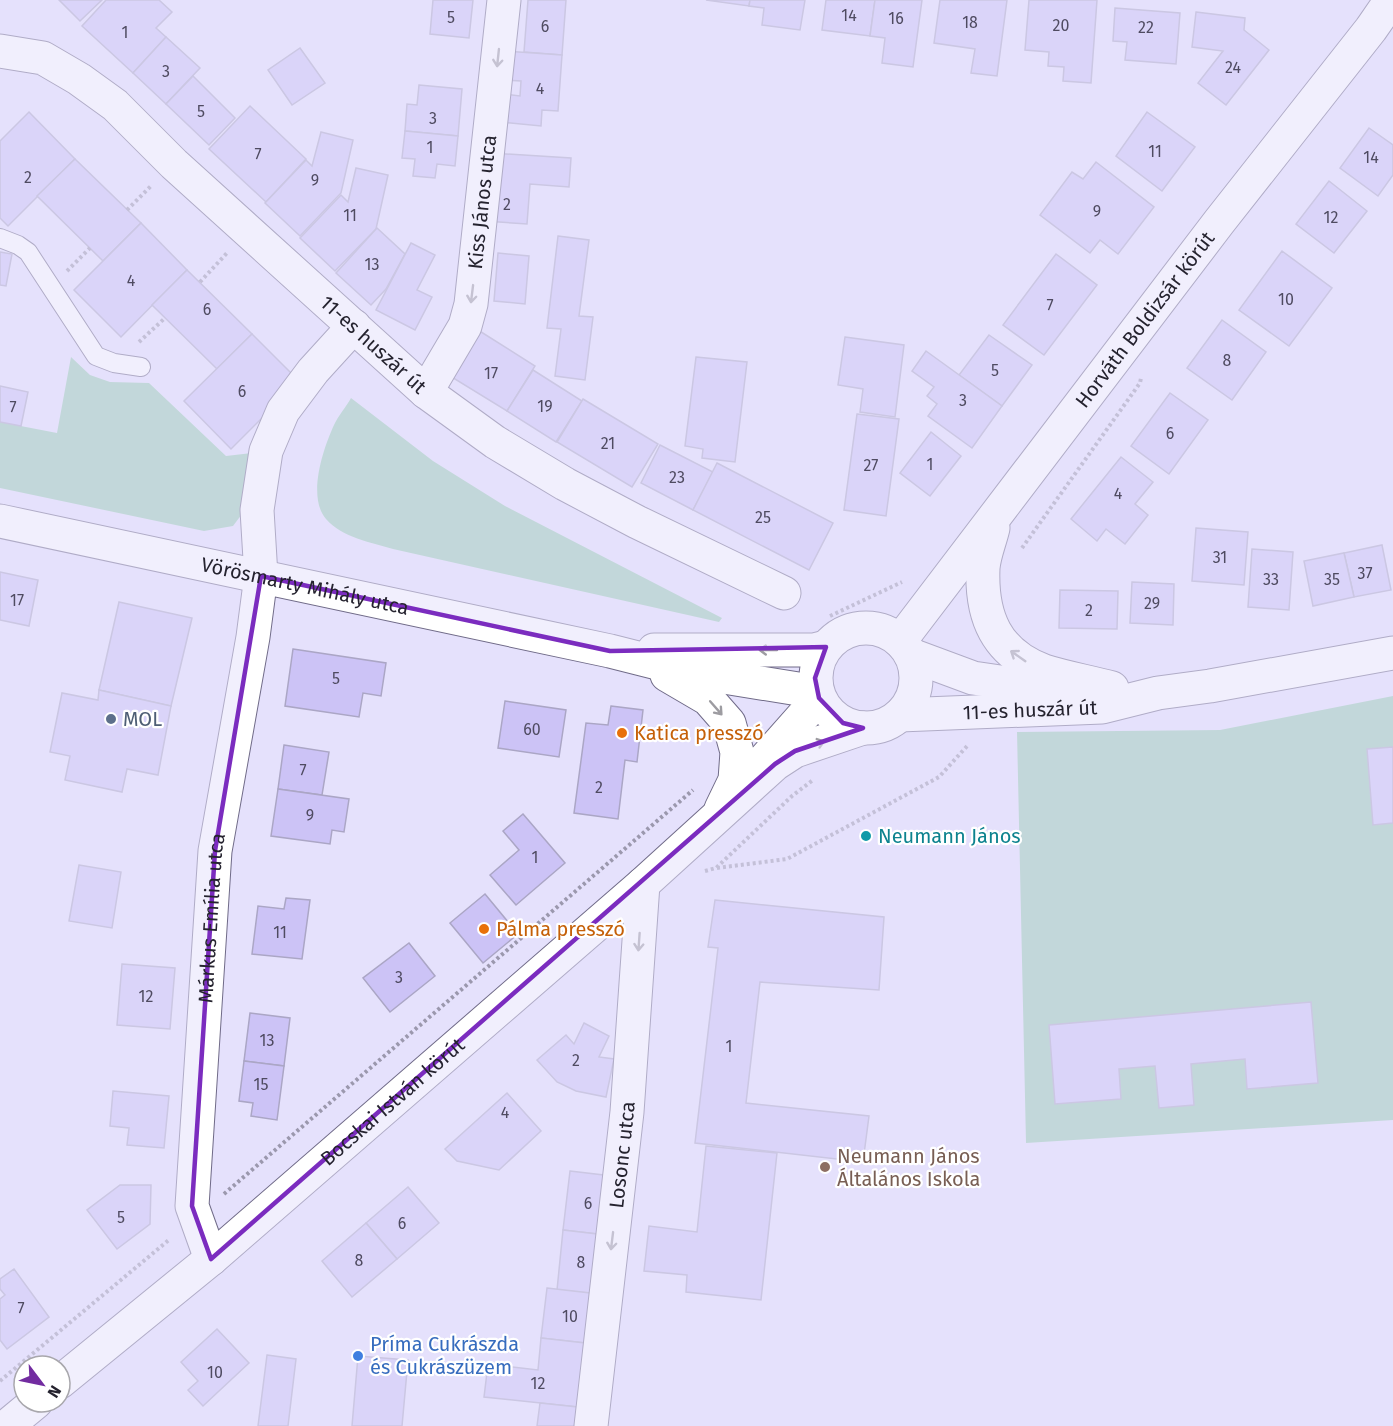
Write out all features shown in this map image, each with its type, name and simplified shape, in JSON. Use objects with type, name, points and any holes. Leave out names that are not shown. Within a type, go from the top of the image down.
[{"type":"street","name":"Kiss János utca","points":[[426,392],[460,334],[471,304],[504,0]]},
{"type":"street","name":"Horváth Boldizsár körút","points":[[905,648],[996,517],[1219,222],[1371,29],[1391,0]]},
{"type":"street","name":"11-es huszár út","points":[[0,51],[43,58],[115,105],[174,164],[426,392],[495,442],[565,484],[637,522],[784,593]]},
{"type":"street","name":"Márkus Emília utca","points":[[211,1259],[192,1206],[215,851],[253,637],[261,576],[257,510],[266,451],[283,411],[312,371],[354,326]]},
{"type":"street","points":[[996,517],[983,566],[984,604],[994,634],[1016,656],[1044,670],[1112,688]]},
{"type":"street","name":"Vörösmarty Mihály utca","points":[[0,521],[610,651]]},
{"type":"street","points":[[860,628],[879,629],[905,648],[916,674],[914,693],[900,715],[883,725],[864,728],[843,723],[829,713],[818,695],[815,678],[825,632],[839,635],[860,628]]},
{"type":"street","points":[[610,651],[814,650],[825,632]]},
{"type":"street","name":"11-es huszár út","points":[[905,648],[973,678],[1004,683],[1112,688],[1158,693]]},
{"type":"street","points":[[610,651],[693,672],[818,695]]},
{"type":"street","points":[[610,651],[660,670],[708,699],[729,723],[737,752],[735,780],[719,814]]},
{"type":"street","name":"11-es huszár út","points":[[900,715],[1102,707],[1158,693],[1276,675],[1393,653]]},
{"type":"street","name":"Bocskai István körút","points":[[719,814],[818,695]]},
{"type":"street","name":"Bocskai István körút","points":[[72,1372],[211,1259],[643,884],[775,764],[795,751],[864,728]]},
{"type":"street","name":"Losonc utca","points":[[591,1426],[627,1112],[643,884]]},
{"type":"street","points":[[7,1426],[22,1414]]},
{"type":"lane","points":[[0,238],[28,252],[96,356],[114,363],[141,367]]},
{"type":"path","points":[[200,282],[248,231]]},
{"type":"path","points":[[1020,551],[1140,383],[1142,372]]},
{"type":"path","points":[[825,632],[900,585],[904,580]]},
{"type":"path","points":[[695,873],[787,859],[939,777],[970,742],[960,742]]},
{"type":"path","points":[[716,868],[792,796],[818,776]]},
{"type":"path","points":[[0,1381],[195,1218],[694,790]]},
{"type":"highlighted area","points":[[261,576],[610,651],[826,647],[815,678],[819,698],[843,723],[863,728],[795,751],[775,764],[211,1259],[192,1206],[215,851]]},
{"type":"green space","points":[[71,357],[90,375],[110,382],[149,383],[226,456],[261,452],[248,506],[233,526],[204,531],[0,488],[0,422],[57,433]]},
{"type":"green space","points":[[351,398],[433,461],[505,506],[722,618],[719,622],[393,549],[340,531],[326,519],[320,510],[317,486],[322,459],[330,435]]},
{"type":"green space","points":[[1393,696],[1393,1120],[1026,1143],[1017,732],[1220,730]]},
{"type":"building","points":[[59,0],[102,0],[80,21]]},
{"type":"building","points":[[106,0],[159,0],[172,12],[156,28],[166,37],[133,73],[82,26]]},
{"type":"building","points":[[433,0],[473,0],[469,38],[430,34]]},
{"type":"building","points":[[528,0],[566,0],[562,55],[524,52]]},
{"type":"building","points":[[706,0],[750,0],[749,6]]},
{"type":"building","points":[[750,0],[805,0],[800,30],[762,25],[764,8],[749,6]]},
{"type":"building","points":[[826,0],[875,0],[870,36],[822,30]]},
{"type":"building","points":[[875,0],[922,0],[913,67],[882,63],[885,38],[870,36]]},
{"type":"building","points":[[940,0],[1007,0],[997,76],[971,73],[975,49],[934,43]]},
{"type":"building","points":[[1029,0],[1097,0],[1091,83],[1063,81],[1064,67],[1048,66],[1049,52],[1025,50]]},
{"type":"building","points":[[1115,8],[1180,13],[1176,64],[1125,60],[1127,42],[1113,41]]},
{"type":"building","points":[[1196,12],[1245,18],[1244,30],[1269,50],[1226,105],[1198,83],[1223,51],[1192,47]]},
{"type":"building","points":[[166,37],[200,68],[166,104],[133,73]]},
{"type":"building","points":[[300,48],[325,83],[292,105],[268,70]]},
{"type":"building","points":[[504,51],[562,55],[558,111],[542,110],[541,126],[501,122],[503,94],[520,96],[521,81],[502,80]]},
{"type":"building","points":[[193,76],[235,118],[209,145],[166,104]]},
{"type":"building","points":[[419,85],[462,89],[458,136],[405,131],[407,104],[417,105]]},
{"type":"building","points":[[250,106],[306,159],[266,202],[209,149]]},
{"type":"building","points":[[29,112],[75,159],[8,226],[0,218],[0,141]]},
{"type":"building","points":[[1147,112],[1195,147],[1162,191],[1116,156]]},
{"type":"building","points":[[1369,128],[1393,145],[1393,175],[1378,196],[1340,168]]},
{"type":"building","points":[[405,131],[458,136],[455,166],[437,164],[435,178],[413,176],[415,159],[402,158]]},
{"type":"building","points":[[321,132],[353,140],[341,193],[300,236],[265,203],[306,160],[312,166]]},
{"type":"building","points":[[490,153],[571,158],[569,187],[530,184],[527,224],[485,221]]},
{"type":"building","points":[[75,159],[141,223],[103,261],[37,196]]},
{"type":"building","points":[[1096,162],[1154,207],[1118,254],[1100,240],[1090,253],[1040,215],[1072,172],[1083,179]]},
{"type":"building","points":[[356,168],[388,175],[376,229],[335,271],[300,238],[341,195],[348,202]]},
{"type":"building","points":[[1329,181],[1367,211],[1334,253],[1296,224]]},
{"type":"building","points":[[141,223],[187,270],[121,337],[74,290]]},
{"type":"building","points":[[377,228],[405,254],[386,289],[371,305],[336,273]]},
{"type":"building","points":[[558,236],[589,240],[579,316],[593,317],[585,380],[555,376],[561,329],[547,328]]},
{"type":"building","points":[[411,243],[435,255],[417,290],[432,297],[415,330],[376,310]]},
{"type":"building","points":[[1282,251],[1332,288],[1289,346],[1239,310]]},
{"type":"building","points":[[0,252],[12,254],[6,286],[0,285]]},
{"type":"building","points":[[498,253],[529,256],[525,304],[494,301]]},
{"type":"building","points":[[1056,254],[1097,285],[1044,355],[1003,325]]},
{"type":"building","points":[[187,270],[252,334],[217,369],[152,305]]},
{"type":"building","points":[[1222,320],[1266,352],[1232,400],[1187,368]]},
{"type":"building","points":[[478,330],[535,366],[507,411],[450,376]]},
{"type":"building","points":[[252,334],[299,381],[231,449],[184,401]]},
{"type":"building","points":[[989,335],[1032,365],[1002,406],[959,375]]},
{"type":"building","points":[[845,337],[904,345],[895,417],[860,412],[863,389],[838,385]]},
{"type":"building","points":[[926,351],[1002,406],[972,448],[928,416],[937,404],[927,396],[934,387],[912,371]]},
{"type":"building","points":[[696,357],[747,362],[735,462],[702,458],[703,449],[685,446]]},
{"type":"building","points":[[533,370],[582,401],[556,442],[507,411]]},
{"type":"building","points":[[0,386],[28,392],[21,426],[0,422]]},
{"type":"building","points":[[1170,393],[1208,420],[1169,474],[1131,446]]},
{"type":"building","points":[[583,399],[658,444],[632,487],[557,442]]},
{"type":"building","points":[[857,414],[899,419],[886,516],[844,510]]},
{"type":"building","points":[[931,432],[961,456],[930,496],[900,473]]},
{"type":"building","points":[[660,445],[713,472],[693,510],[641,483]]},
{"type":"building","points":[[1121,457],[1153,482],[1135,504],[1148,515],[1125,544],[1106,529],[1097,541],[1071,519]]},
{"type":"building","points":[[717,463],[833,523],[809,570],[693,510]]},
{"type":"building","points":[[1196,528],[1248,532],[1244,585],[1192,581]]},
{"type":"building","points":[[1382,545],[1391,590],[1354,597],[1344,553]]},
{"type":"building","points":[[1252,549],[1293,552],[1289,610],[1248,607]]},
{"type":"building","points":[[1344,553],[1354,597],[1313,606],[1304,561]]},
{"type":"building","points":[[0,572],[38,580],[29,626],[0,620]]},
{"type":"building","points":[[1132,582],[1174,584],[1173,625],[1130,623]]},
{"type":"building","points":[[1060,590],[1118,591],[1117,629],[1059,628]]},
{"type":"building","points":[[119,602],[192,618],[171,706],[99,690]]},
{"type":"building","points":[[293,649],[386,663],[381,696],[363,693],[359,717],[285,706]]},
{"type":"building","points":[[99,690],[171,706],[158,775],[127,769],[122,792],[65,780],[70,756],[50,752],[62,693],[98,700]]},
{"type":"building","points":[[505,701],[566,710],[559,757],[498,748]]},
{"type":"building","points":[[611,706],[643,710],[637,762],[625,760],[618,819],[574,813],[586,723],[608,725]]},
{"type":"building","points":[[284,745],[329,752],[322,795],[278,789]]},
{"type":"building","points":[[1393,747],[1393,823],[1373,825],[1367,749]]},
{"type":"building","points":[[278,789],[349,799],[344,832],[332,830],[330,844],[271,836]]},
{"type":"building","points":[[523,814],[565,863],[516,905],[490,875],[519,850],[503,831]]},
{"type":"building","points":[[79,865],[121,872],[112,928],[69,921]]},
{"type":"building","name":"Pálma presszó","points":[[485,894],[518,934],[483,963],[450,923]]},
{"type":"building","points":[[286,898],[310,900],[302,959],[252,954],[258,906],[284,909]]},
{"type":"building","name":"Neumann János Általános Iskola","points":[[715,900],[884,917],[879,990],[760,982],[746,1103],[869,1116],[863,1162],[695,1143],[718,948],[708,947]]},
{"type":"building","points":[[409,943],[435,976],[390,1012],[363,978]]},
{"type":"building","points":[[122,964],[175,968],[170,1029],[117,1025]]},
{"type":"building","points":[[1311,1002],[1318,1083],[1247,1089],[1245,1059],[1191,1064],[1194,1105],[1159,1108],[1155,1066],[1119,1069],[1121,1099],[1055,1104],[1049,1025]]},
{"type":"building","points":[[250,1013],[290,1018],[284,1066],[244,1061]]},
{"type":"building","points":[[584,1023],[609,1036],[599,1057],[614,1059],[606,1097],[576,1091],[557,1082],[537,1060],[566,1035],[574,1044]]},
{"type":"building","points":[[244,1061],[284,1066],[277,1120],[251,1116],[253,1103],[239,1101]]},
{"type":"building","points":[[113,1091],[169,1096],[164,1148],[127,1145],[129,1128],[110,1126]]},
{"type":"building","points":[[507,1093],[541,1131],[499,1170],[457,1161],[445,1149]]},
{"type":"building","points":[[706,1146],[777,1153],[761,1300],[686,1292],[687,1275],[644,1271],[649,1226],[697,1232]]},
{"type":"building","points":[[570,1171],[612,1176],[606,1235],[563,1230]]},
{"type":"building","points":[[120,1185],[151,1185],[150,1224],[117,1249],[87,1210]]},
{"type":"building","points":[[408,1187],[439,1223],[397,1259],[366,1223]]},
{"type":"building","points":[[366,1223],[397,1259],[352,1297],[322,1261]]},
{"type":"building","points":[[563,1230],[606,1235],[599,1294],[557,1290]]},
{"type":"building","points":[[14,1269],[49,1317],[7,1349],[0,1340],[0,1299],[5,1295],[0,1289],[0,1279]]},
{"type":"building","points":[[547,1288],[599,1294],[594,1344],[541,1338]]},
{"type":"building","points":[[217,1329],[249,1363],[203,1406],[188,1390],[198,1381],[181,1362]]},
{"type":"building","points":[[541,1338],[594,1344],[587,1408],[484,1397],[488,1364],[538,1370]]},
{"type":"building","points":[[267,1355],[296,1359],[288,1426],[258,1426]]},
{"type":"building","points":[[358,1356],[408,1360],[402,1426],[352,1426]]},
{"type":"building","points":[[540,1403],[587,1408],[585,1426],[537,1426]]},
{"type":"place","name":"MOL","points":[[111,719]]},
{"type":"place","name":"Katica presszó","points":[[622,733]]},
{"type":"place","name":"Neumann János","points":[[866,836]]},
{"type":"place","name":"Pálma presszó","points":[[484,929]]},
{"type":"place","name":"Neumann János Általános Iskola","points":[[825,1167]]},
{"type":"place","name":"Príma Cukrászda és Cukrászüzem","points":[[358,1356]]}]
